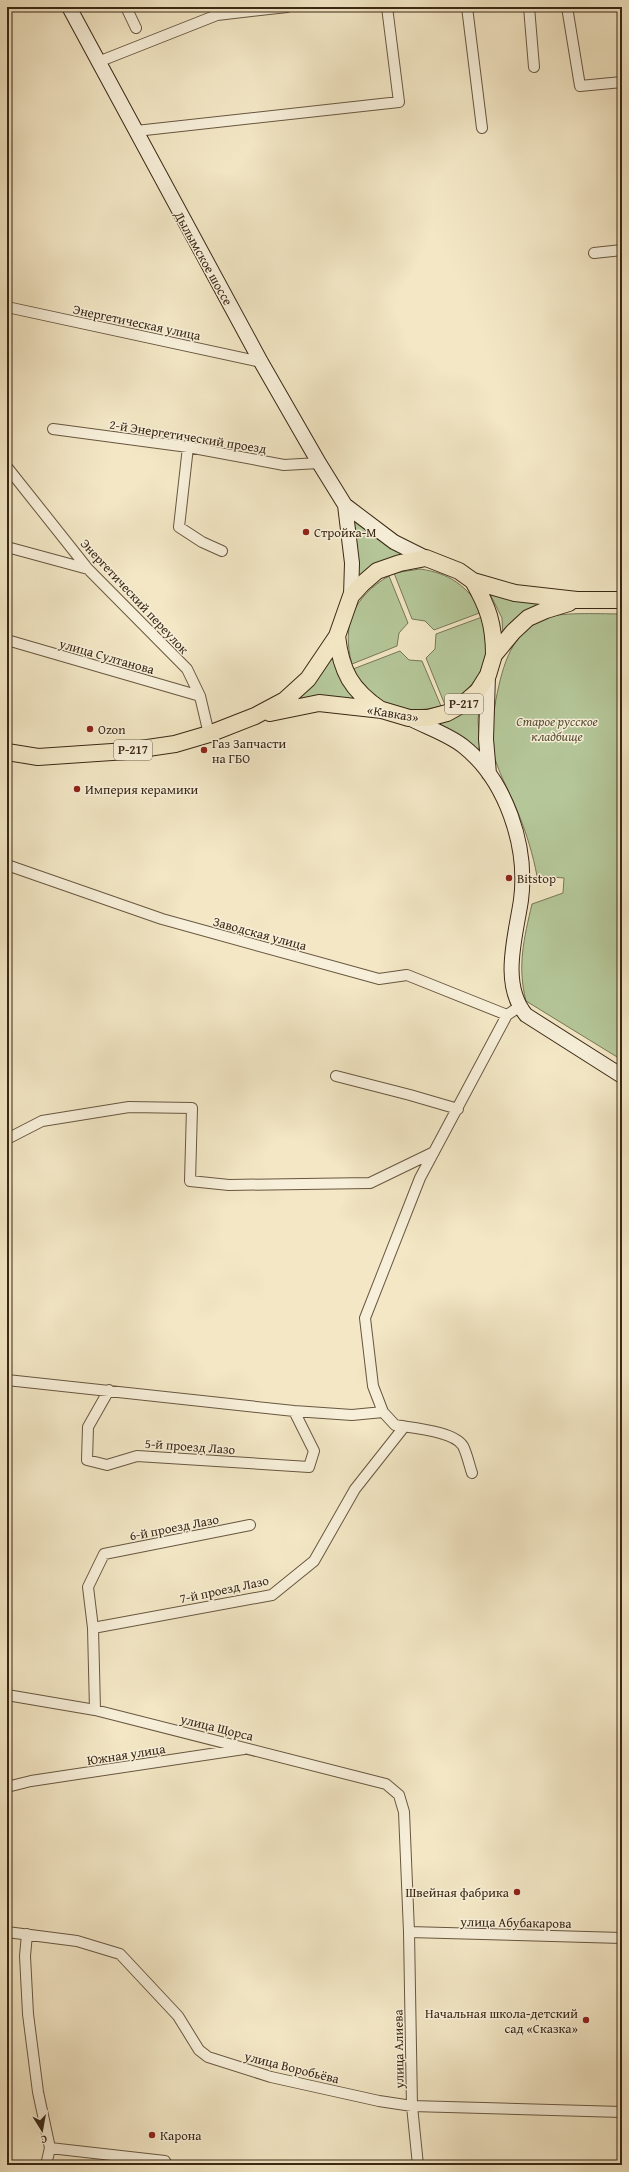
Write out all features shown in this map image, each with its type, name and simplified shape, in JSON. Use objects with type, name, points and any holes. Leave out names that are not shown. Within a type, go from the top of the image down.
[{"type":"highway","name":"Р-217","points":[[7,752],[38,757],[127,751],[175,744],[209,734],[255,716],[285,700],[298,690],[308,679],[337,636],[351,596],[378,571],[400,563],[426,558],[459,571],[473,581],[515,594],[577,600],[622,600]]},
{"type":"highway","name":"Р-217","points":[[473,581],[489,613],[494,631],[494,655]]},
{"type":"highway","name":"«Кавказ»","points":[[255,716],[319,703],[382,710],[409,718],[428,718],[446,713],[463,704],[478,691],[488,675],[494,655],[513,632],[528,618],[546,610],[577,600]]},
{"type":"highway","name":"Р-217","points":[[337,636],[344,670],[353,687],[366,700],[382,710]]},
{"type":"main road","name":"Дылымское шоссе","points":[[69,7],[261,362],[319,464],[345,505]]},
{"type":"main road","name":"Р-217","points":[[345,505],[394,542],[426,558]]},
{"type":"main road","name":"Р-217","points":[[345,505],[352,563],[351,596]]},
{"type":"main road","name":"Р-217","points":[[488,675],[486,739],[489,774]]},
{"type":"main road","name":"Р-217","points":[[409,718],[462,746],[489,774]]},
{"type":"main road","points":[[489,774],[507,809],[519,841],[524,874],[512,952],[513,989],[520,1007],[526,1014],[622,1076]]},
{"type":"street","points":[[126,7],[136,28]]},
{"type":"street","points":[[98,62],[216,11],[287,7]]},
{"type":"street","points":[[136,131],[399,102],[387,7]]},
{"type":"street","points":[[467,7],[482,128]]},
{"type":"street","points":[[529,7],[534,67]]},
{"type":"street","points":[[567,7],[580,86],[622,82]]},
{"type":"street","points":[[594,253],[622,250]]},
{"type":"street","name":"Энергетическая улица","points":[[7,307],[261,362]]},
{"type":"street","name":"2-й Энергетический проезд","points":[[53,429],[188,447],[284,465],[319,464]]},
{"type":"street","points":[[188,447],[179,527],[222,551]]},
{"type":"street","name":"Энергетический переулок","points":[[7,467],[88,569],[187,670],[200,696],[209,734]]},
{"type":"street","points":[[7,547],[88,569]]},
{"type":"street","name":"улица Султанова","points":[[7,640],[200,696]]},
{"type":"street","name":"Заводская улица","points":[[7,864],[162,919],[379,979],[407,975],[507,1015]]},
{"type":"street","points":[[472,1473],[463,1446],[458,1440],[444,1434],[395,1425],[384,1412],[373,1386],[365,1318],[420,1178],[432,1153],[458,1109],[507,1015],[520,1007]]},
{"type":"street","points":[[336,1076],[458,1109]]},
{"type":"street","points":[[7,1139],[42,1121],[129,1107],[192,1108],[190,1181],[229,1185],[370,1183],[432,1153]]},
{"type":"street","points":[[7,1380],[294,1411],[352,1415],[384,1412]]},
{"type":"street","name":"5-й проезд Лазо","points":[[109,1390],[88,1427],[87,1460],[107,1465],[137,1456],[308,1466],[314,1451],[294,1411]]},
{"type":"street","name":"7-й проезд Лазо","points":[[93,1628],[272,1596],[314,1561],[356,1488],[404,1427]]},
{"type":"street","name":"6-й проезд Лазо","points":[[93,1628],[88,1587],[104,1554],[250,1525]]},
{"type":"street","points":[[93,1628],[95,1710]]},
{"type":"street","name":"улица Щорса","points":[[7,1695],[95,1710],[386,1784],[399,1795],[404,1812],[409,1932]]},
{"type":"street","name":"Южная улица","points":[[7,1786],[31,1781],[250,1749]]},
{"type":"street","name":"улица Воробьёва","points":[[7,1932],[77,1941],[120,1954],[178,2016],[199,2050],[208,2057],[271,2077],[379,2101],[412,2106],[622,2112]]},
{"type":"street","name":"улица Абубакарова","points":[[409,1932],[622,1938]]},
{"type":"street","name":"улица Алиева","points":[[409,1932],[412,2106],[418,2165]]},
{"type":"street","points":[[27,1934],[25,1956],[33,2063],[50,2148],[46,2165]]},
{"type":"street","points":[[50,2148],[165,2161],[167,2165]]},
{"type":"green space","points":[[356,521],[377,539],[409,554],[356,582],[353,524]]},
{"type":"green space","points":[[420,569],[440,574],[457,582],[477,603],[482,612],[434,630],[425,621],[412,619],[394,573]]},
{"type":"green space","points":[[389,576],[408,623],[399,633],[397,646],[352,664],[348,637],[353,613],[359,602],[367,593]]},
{"type":"green space","points":[[489,592],[549,602],[503,638],[502,618]]},
{"type":"green space","name":"Старое русское кладбище","points":[[622,614],[622,1060],[526,1001],[523,988],[522,964],[524,940],[532,904],[563,893],[564,878],[537,876],[525,830],[495,759],[492,736],[496,699],[502,674],[511,650],[517,640],[526,631],[536,623],[555,615]]},
{"type":"green space","points":[[482,617],[487,642],[484,662],[480,672],[469,687],[445,705],[426,658],[435,649],[436,634]]},
{"type":"green space","points":[[333,649],[341,680],[357,701],[287,705]]},
{"type":"green space","points":[[400,651],[409,660],[422,661],[441,706],[413,710],[390,705],[369,691],[353,669]]},
{"type":"green space","points":[[480,697],[478,720],[480,747],[476,750],[435,724]]},
{"type":"place","name":"Стройка-М","points":[[306,532]]},
{"type":"place","name":"Ozon","points":[[90,729]]},
{"type":"place","name":"Газ Запчасти на ГБО","points":[[204,750]]},
{"type":"place","name":"Империя керамики","points":[[77,789]]},
{"type":"place","name":"Bitstop","points":[[509,878]]},
{"type":"place","name":"Швейная фабрика","points":[[517,1892]]},
{"type":"place","name":"Начальная школа-детский сад «Сказка»","points":[[586,2020]]},
{"type":"place","name":"Карона","points":[[152,2135]]}]
